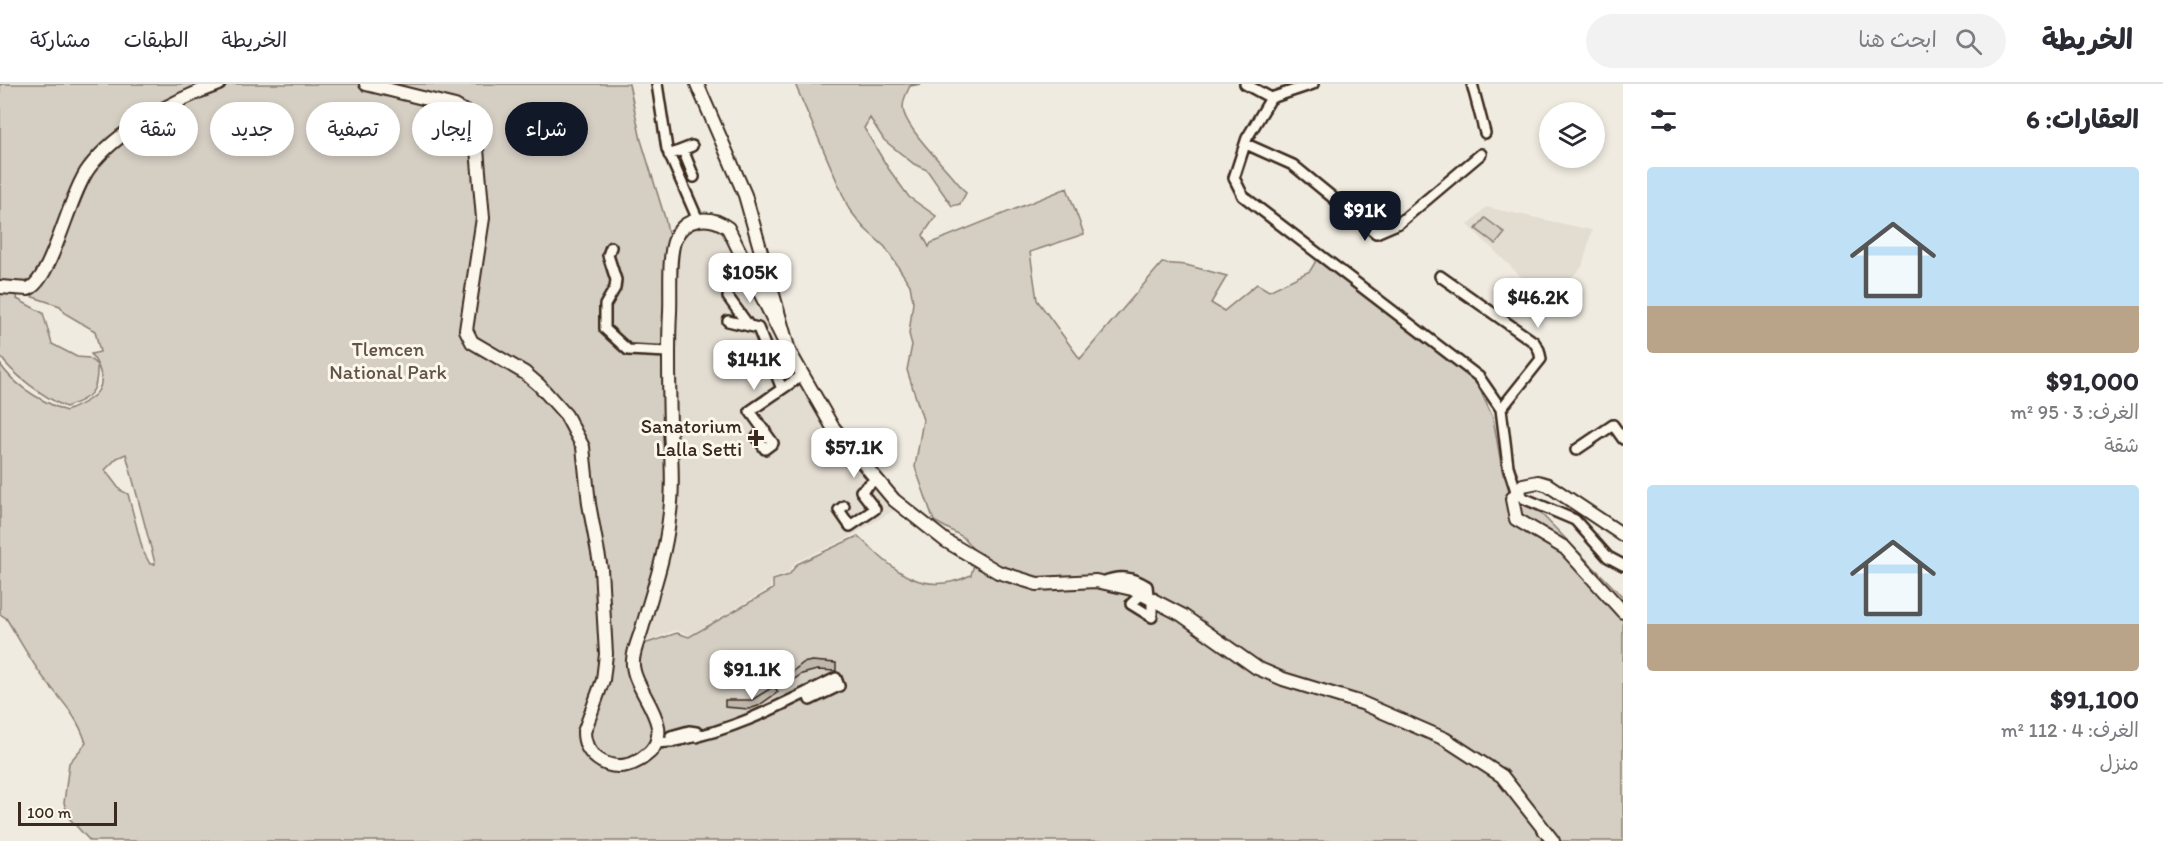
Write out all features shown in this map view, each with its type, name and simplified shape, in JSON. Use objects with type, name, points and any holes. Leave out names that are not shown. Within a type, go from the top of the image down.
[{"type":"main road","points":[[0,287],[28,290],[42,279],[75,192],[87,170],[105,149],[140,124],[219,84]]},
{"type":"main road","points":[[366,84],[443,102],[463,109],[472,118],[477,137],[483,212],[466,324],[467,333],[472,342],[525,373],[539,385],[566,415],[583,447],[588,496],[601,569],[606,654],[601,687],[584,732],[586,745],[597,758],[611,765],[624,766],[644,758],[657,742],[655,715],[636,682],[633,659],[663,560],[672,498],[668,352],[672,248],[684,228],[698,220],[720,222],[732,234],[801,375],[832,426],[894,500],[946,541],[998,572],[1037,584],[1103,582],[1148,595],[1257,668],[1283,679],[1362,703],[1463,750],[1502,776],[1553,841]]},
{"type":"main road","points":[[697,84],[745,195],[774,290],[789,351]]},
{"type":"main road","points":[[1623,535],[1548,485],[1527,483],[1516,491],[1512,507],[1516,519],[1564,548],[1623,612]]},
{"type":"street","points":[[657,84],[669,156],[698,220]]},
{"type":"street","points":[[1245,84],[1272,98]]},
{"type":"street","points":[[1313,84],[1289,88],[1272,98],[1246,144],[1234,178],[1243,196],[1479,377],[1501,410],[1508,466],[1516,491],[1523,498],[1575,520],[1608,557],[1623,565]]},
{"type":"street","points":[[1472,84],[1485,134]]},
{"type":"street","points":[[1246,144],[1293,165],[1376,233],[1399,223],[1481,154]]},
{"type":"street","points":[[669,156],[688,148],[694,177]]},
{"type":"street","points":[[611,247],[608,255],[616,280],[615,288],[605,305],[604,329],[628,350],[668,352]]},
{"type":"street","points":[[1440,276],[1534,342],[1539,350],[1541,359],[1501,410]]},
{"type":"street","points":[[728,297],[749,326]]},
{"type":"street","points":[[728,321],[759,328],[782,389]]},
{"type":"street","points":[[765,431],[750,411],[801,375]]},
{"type":"street","points":[[1576,450],[1613,425],[1623,439]]},
{"type":"street","points":[[844,506],[839,510],[850,526],[875,509],[861,491],[875,480]]},
{"type":"street","points":[[657,742],[672,742],[734,727],[807,692]]},
{"type":"shaded area","points":[[1486,207],[1592,230],[1582,267],[1547,302],[1468,225]]},
{"type":"shaded area","name":"Sanatorium Lalla Setti","points":[[713,225],[727,234],[796,373],[896,509],[844,540],[795,562],[788,573],[772,579],[770,588],[690,635],[676,630],[643,643],[676,450],[672,352],[675,260],[681,238],[693,228]]},
{"type":"green space","name":"Tlemcen National Park","points":[[0,84],[629,84],[641,140],[669,237],[663,404],[667,440],[666,500],[660,553],[635,647],[677,633],[689,637],[773,589],[773,580],[789,575],[797,564],[858,536],[883,559],[909,577],[937,584],[953,582],[971,575],[977,554],[963,537],[934,521],[915,467],[923,420],[907,370],[912,345],[909,334],[913,302],[910,285],[885,247],[864,228],[849,209],[795,84],[921,84],[910,86],[903,110],[915,132],[966,193],[960,204],[952,206],[927,170],[914,164],[884,140],[870,118],[864,128],[909,197],[936,216],[923,235],[929,247],[931,243],[1067,188],[1084,234],[1030,252],[1037,300],[1080,359],[1162,263],[1186,265],[1227,276],[1211,303],[1224,311],[1257,284],[1269,291],[1310,271],[1317,259],[1475,379],[1493,418],[1503,475],[1623,597],[1623,841],[90,841],[69,818],[64,803],[69,763],[86,743],[83,734],[69,710],[35,666],[6,618],[0,614],[0,364],[13,380],[29,392],[66,411],[86,402],[98,390],[101,383],[98,365],[91,354],[100,352],[95,331],[66,314],[60,306],[18,292],[17,299],[43,313],[52,344],[77,357],[89,358],[97,365],[96,382],[87,397],[66,407],[30,385],[0,356]],"holes":[[[126,454],[155,564],[150,564],[143,551],[128,494],[120,490],[105,470],[117,458]]]},
{"type":"green space","points":[[1485,218],[1505,233],[1496,244],[1476,229]]},
{"type":"building","points":[[812,661],[836,663],[836,671],[817,670],[802,674],[787,684],[783,679],[803,663]]},
{"type":"building","points":[[774,686],[778,692],[758,706],[749,709],[725,707],[725,700],[752,700]]},
{"type":"place","name":"Sanatorium Lalla Setti","points":[[756,438]]}]
